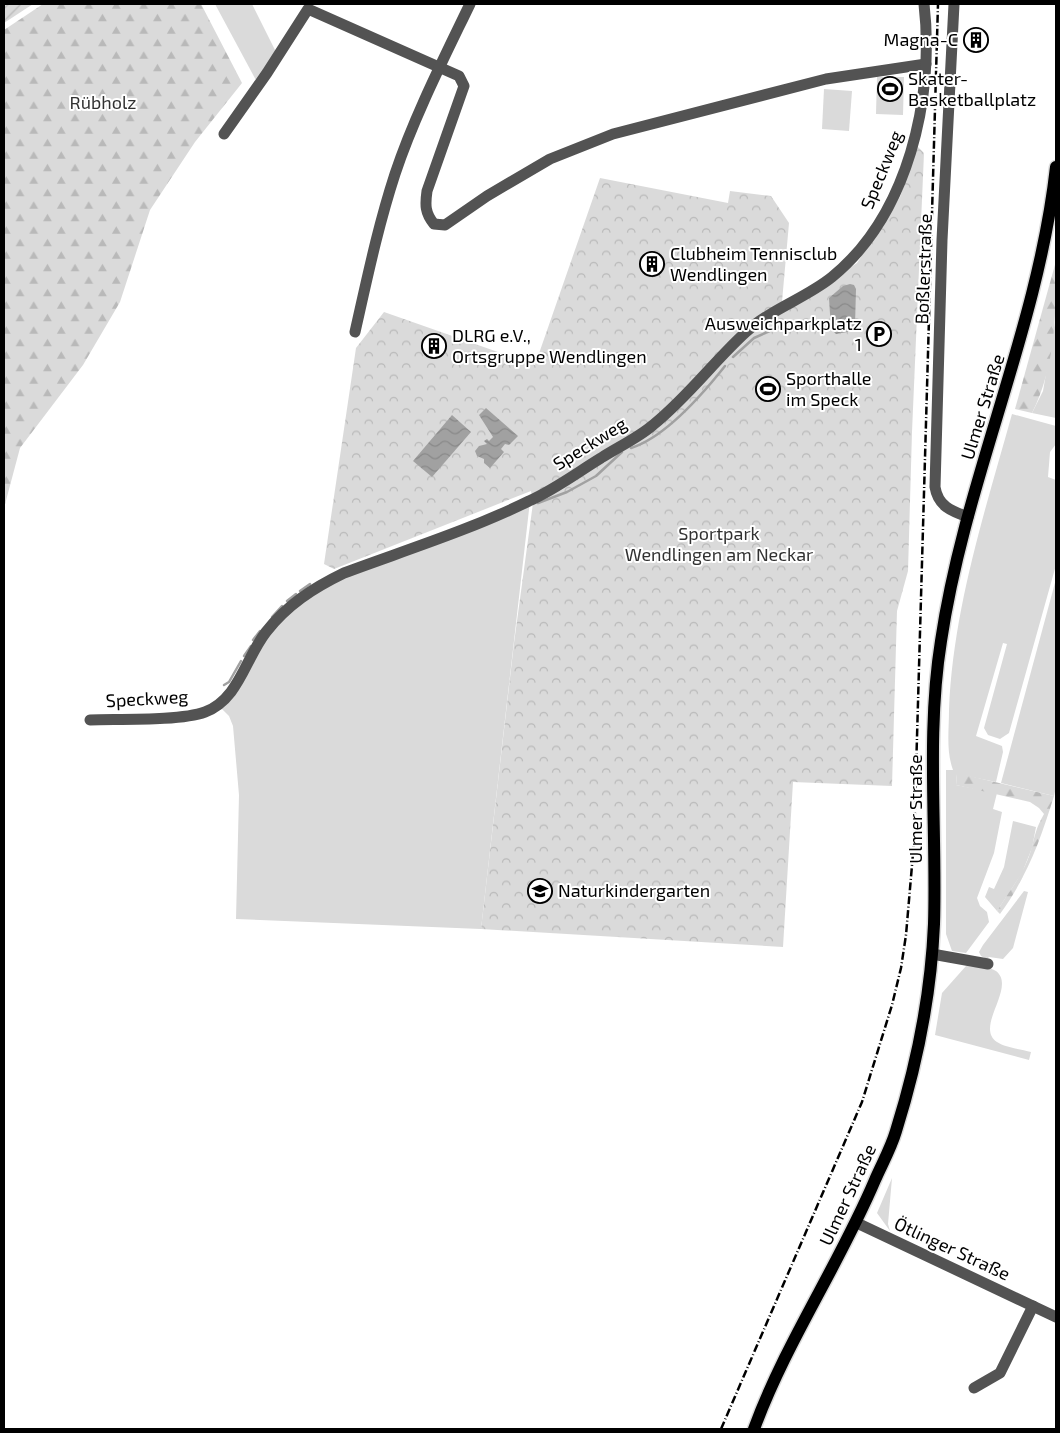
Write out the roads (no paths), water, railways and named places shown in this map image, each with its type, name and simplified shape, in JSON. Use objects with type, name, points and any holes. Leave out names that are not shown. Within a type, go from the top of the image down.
[{"type":"main road","name":"Ulmer Straße","points":[[754,1429],[767,1395],[798,1331],[857,1223],[894,1136],[915,1065],[928,997],[932,954],[933,746],[936,676],[947,604],[968,517],[1023,332],[1054,206],[1056,167]]},
{"type":"street","points":[[355,332],[369,265],[396,172],[440,66],[470,4]]},
{"type":"street","name":"Speckweg","points":[[90,720],[193,716],[205,712],[229,696],[265,633],[286,608],[321,584],[530,501],[652,427],[680,401],[748,330],[830,279],[847,264],[873,232],[906,167],[917,133],[923,100],[926,64],[924,4]]},
{"type":"street","name":"Boßlerstraße","points":[[954,4],[942,240],[935,487],[937,497],[943,506],[968,517]]},
{"type":"street","points":[[224,134],[280,53],[308,8],[460,76],[464,86],[426,198],[425,206],[428,217],[434,224],[445,225],[487,196],[550,159],[613,134],[826,79],[926,64]]},
{"type":"street","points":[[932,954],[988,964]]},
{"type":"street","name":"Ötlinger Straße","points":[[857,1223],[1056,1317]]},
{"type":"street","points":[[974,1388],[1000,1373],[1033,1306]]},
{"type":"water","points":[[854,285],[856,289],[855,326],[853,331],[836,334],[831,329],[829,298],[843,286]]},
{"type":"water","points":[[486,408],[518,436],[509,445],[505,444],[501,449],[504,452],[490,468],[484,463],[484,459],[477,456],[475,451],[479,446],[487,444],[484,441],[487,439],[489,441],[493,437],[479,415]]},
{"type":"water","points":[[452,415],[471,432],[432,477],[413,461]]},
{"type":"waterway","points":[[733,357],[754,338],[779,327]]},
{"type":"waterway","points":[[631,448],[644,443],[670,425],[706,390],[725,366]]},
{"type":"waterway","points":[[538,503],[567,492],[596,476],[622,452]]},
{"type":"waterway","points":[[300,591],[310,584]]},
{"type":"waterway","points":[[287,601],[296,594]]},
{"type":"waterway","points":[[272,617],[282,606]]},
{"type":"waterway","points":[[253,640],[260,631]]},
{"type":"waterway","points":[[244,656],[251,646]]},
{"type":"waterway","points":[[224,685],[229,682],[241,661]]},
{"type":"railway","points":[[721,1429],[862,1102],[892,1005],[901,968],[906,935],[914,842],[938,4]]},
{"type":"place","name":"Magna-C","points":[[976,40]]},
{"type":"place","name":"Skater- Basketballplatz","points":[[890,89]]},
{"type":"place","name":"Clubheim Tennisclub Wendlingen","points":[[652,264]]},
{"type":"place","name":"Ausweichparkplatz 1","points":[[879,334]]},
{"type":"place","name":"DLRG e.V., Ortsgruppe Wendlingen","points":[[434,346]]},
{"type":"place","name":"Sporthalle im Speck","points":[[768,389]]},
{"type":"place","name":"Naturkindergarten","points":[[540,891]]},
{"type":"park label","name":"Rübholz","points":[[103,103]]},
{"type":"park label","name":"Sportpark Wendlingen am Neckar","points":[[719,544]]}]
